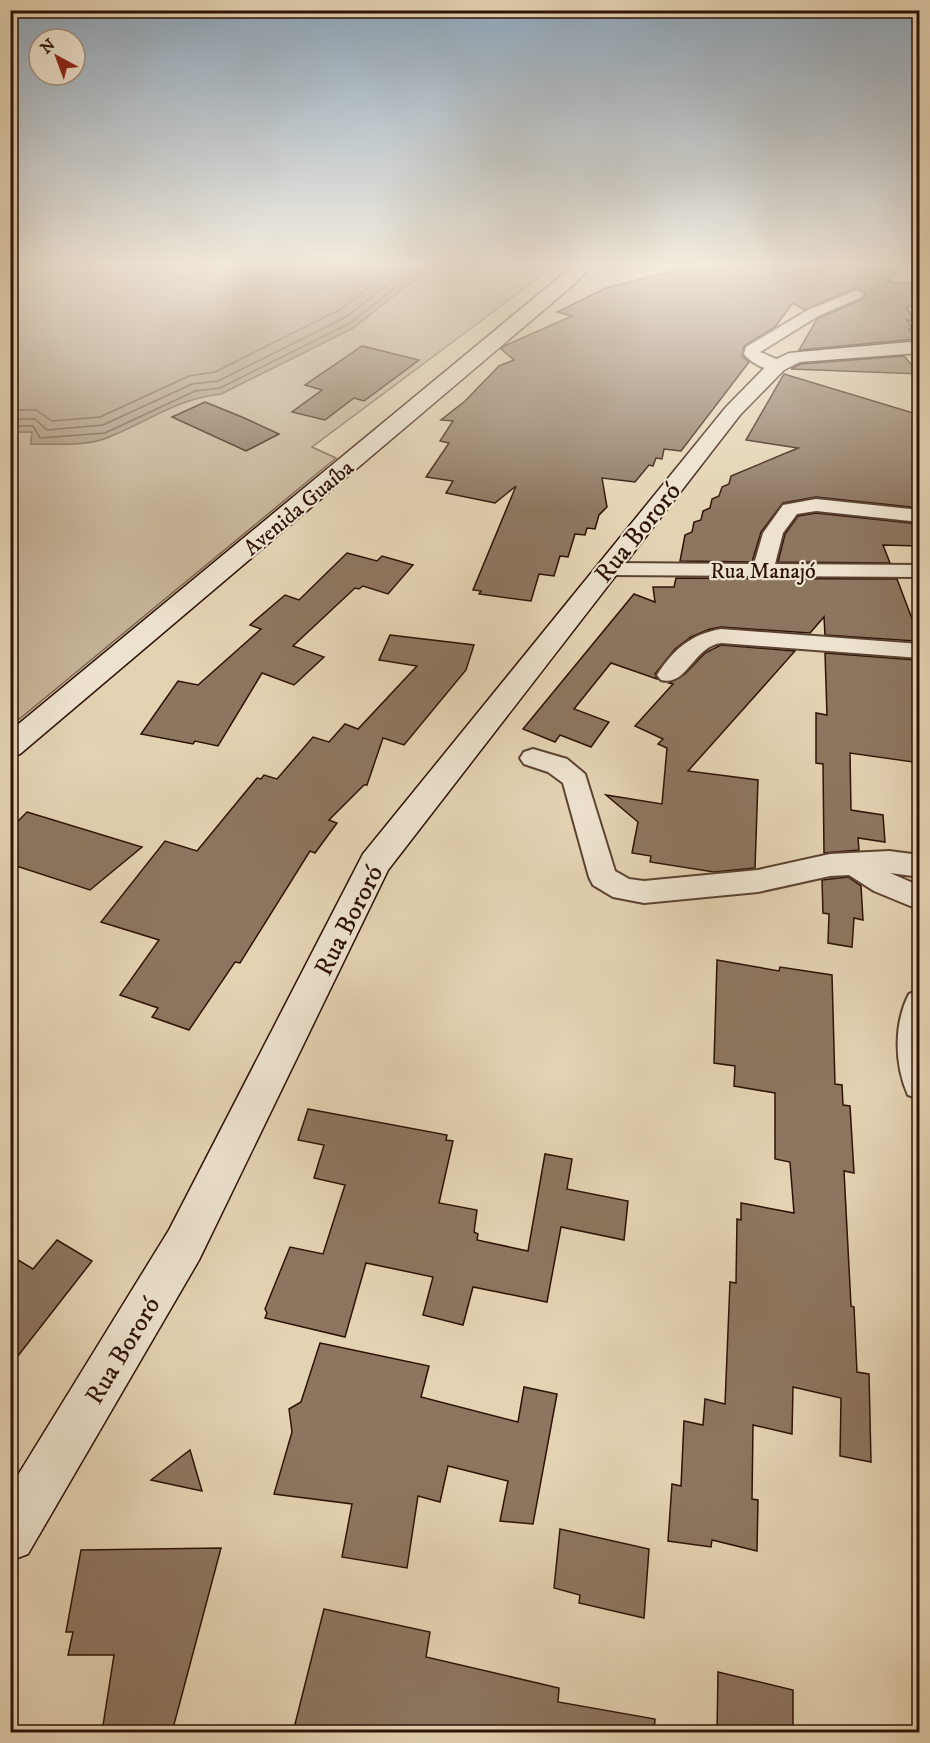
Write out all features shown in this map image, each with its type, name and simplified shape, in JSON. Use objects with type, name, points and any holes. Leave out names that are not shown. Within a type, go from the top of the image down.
[{"type":"street","name":"Avenida Guaíba","points":[[10,747],[490,346]]},
{"type":"street","points":[[758,346],[752,350],[752,354],[756,358],[777,366],[796,357],[920,347]]},
{"type":"street","name":"Rua Bororó","points":[[10,1536],[184,1245],[375,863],[733,411],[777,366]]},
{"type":"street","points":[[763,570],[772,532],[790,509],[816,505],[920,516]]},
{"type":"street","name":"Rua Manajó","points":[[607,569],[920,571]]},
{"type":"street","points":[[669,675],[697,642],[707,637],[721,636],[920,651]]},
{"type":"street","points":[[533,758],[562,766],[570,773],[576,782],[603,877],[623,889],[644,892],[758,881],[830,865],[889,862],[920,866]]},
{"type":"street","points":[[854,864],[884,883],[920,899]]},
{"type":"street","points":[[918,1023],[920,1084]]},
{"type":"shaded area","points":[[316,346],[447,346],[312,447],[336,458],[11,726],[11,432],[32,432],[31,444],[84,442],[107,438],[157,413],[197,397],[221,394]]},
{"type":"water","points":[[10,346],[316,346],[221,394],[176,406],[100,440],[81,444],[31,444],[32,432],[11,432]]},
{"type":"building","points":[[362,346],[419,360],[364,401],[354,398],[325,420],[292,412],[322,390],[305,385]]},
{"type":"building","points":[[504,346],[744,346],[742,356],[749,362],[681,451],[664,449],[662,459],[656,458],[653,466],[649,465],[635,482],[602,478],[607,507],[599,515],[595,529],[587,528],[585,535],[575,534],[568,557],[560,556],[554,576],[539,574],[531,601],[479,594],[481,591],[473,590],[516,486],[495,503],[446,493],[453,481],[426,477],[449,443],[440,441],[453,421],[441,420],[465,401],[499,366],[514,360],[501,349]]},
{"type":"building","points":[[801,346],[838,346],[799,350]]},
{"type":"building","points":[[904,356],[920,374],[791,369],[801,364]]},
{"type":"building","points":[[784,374],[920,415],[920,508],[816,497],[783,503],[761,532],[752,562],[680,561],[685,535],[692,532],[694,522],[701,520],[703,511],[710,508],[712,499],[719,496],[722,487],[729,484],[731,476],[798,448],[746,440]]},
{"type":"building","points":[[205,402],[279,434],[246,451],[172,417]]},
{"type":"building","points":[[816,513],[920,524],[920,546],[883,545],[890,563],[778,562],[785,534],[798,516]]},
{"type":"building","points":[[347,553],[377,561],[382,556],[413,565],[388,594],[363,586],[359,589],[355,588],[293,646],[324,657],[294,685],[262,673],[218,746],[195,741],[193,744],[141,734],[178,681],[198,685],[261,629],[250,625],[285,595],[299,600]]},
{"type":"building","points":[[676,578],[897,579],[920,640],[825,635],[824,617],[810,633],[721,627],[710,629],[691,637],[675,649],[655,674],[657,679],[611,663],[574,709],[609,722],[591,747],[560,735],[555,742],[523,729],[634,594],[655,602],[653,587],[674,587]]},
{"type":"building","points":[[390,635],[474,645],[466,670],[404,745],[383,738],[367,785],[364,785],[329,820],[337,823],[315,853],[310,851],[240,963],[235,962],[189,1030],[152,1017],[158,1008],[120,995],[159,940],[101,922],[165,841],[197,851],[257,778],[261,779],[264,775],[277,779],[313,737],[329,742],[345,724],[358,729],[417,666],[379,660]]},
{"type":"building","points":[[721,645],[795,651],[688,771],[758,780],[755,868],[714,872],[650,862],[651,856],[632,853],[638,822],[606,795],[662,804],[667,748],[658,744],[663,739],[635,726],[673,684],[669,683],[685,674],[705,653]]},
{"type":"building","points":[[825,653],[916,660],[920,698],[920,763],[850,753],[851,810],[883,815],[885,842],[858,838],[859,850],[824,853],[823,764],[816,763],[816,713],[827,715]]},
{"type":"building","points":[[27,812],[142,847],[90,890],[10,864],[10,829]]},
{"type":"building","points":[[848,877],[861,886],[863,920],[854,918],[852,947],[828,943],[829,914],[823,913],[822,880]]},
{"type":"building","points":[[717,960],[779,971],[780,967],[832,975],[835,1084],[842,1085],[843,1105],[850,1106],[854,1173],[844,1171],[857,1372],[869,1374],[871,1462],[840,1456],[841,1398],[793,1387],[792,1434],[753,1425],[752,1499],[758,1500],[757,1551],[712,1540],[711,1547],[668,1541],[672,1484],[681,1486],[684,1421],[703,1425],[705,1399],[725,1404],[730,1282],[736,1283],[737,1219],[741,1220],[741,1203],[794,1213],[790,1162],[775,1159],[775,1093],[734,1086],[735,1066],[714,1063]]},
{"type":"building","points":[[308,1109],[447,1135],[446,1140],[453,1141],[439,1203],[477,1210],[474,1232],[478,1234],[477,1240],[528,1251],[545,1154],[572,1159],[567,1189],[628,1201],[624,1240],[561,1227],[547,1302],[473,1287],[463,1325],[423,1315],[433,1277],[366,1263],[345,1337],[265,1318],[267,1313],[265,1309],[290,1247],[323,1254],[345,1185],[314,1178],[324,1145],[298,1140]]},
{"type":"building","points":[[57,1240],[92,1261],[10,1366],[10,1255],[33,1269]]},
{"type":"building","points":[[320,1343],[429,1366],[421,1397],[518,1422],[524,1387],[557,1394],[533,1524],[500,1521],[508,1481],[448,1466],[440,1502],[418,1496],[407,1568],[342,1557],[352,1504],[274,1494],[292,1432],[289,1409],[301,1402]]},
{"type":"building","points":[[190,1450],[202,1491],[151,1480]]},
{"type":"building","points":[[560,1529],[649,1549],[644,1618],[579,1603],[580,1595],[554,1588]]},
{"type":"building","points":[[221,1548],[172,1732],[102,1732],[114,1655],[68,1655],[73,1632],[66,1632],[81,1550]]},
{"type":"building","points":[[324,1609],[430,1632],[426,1657],[559,1688],[558,1702],[655,1719],[654,1732],[293,1732]]},
{"type":"building","points":[[718,1672],[793,1690],[793,1732],[717,1732]]}]
